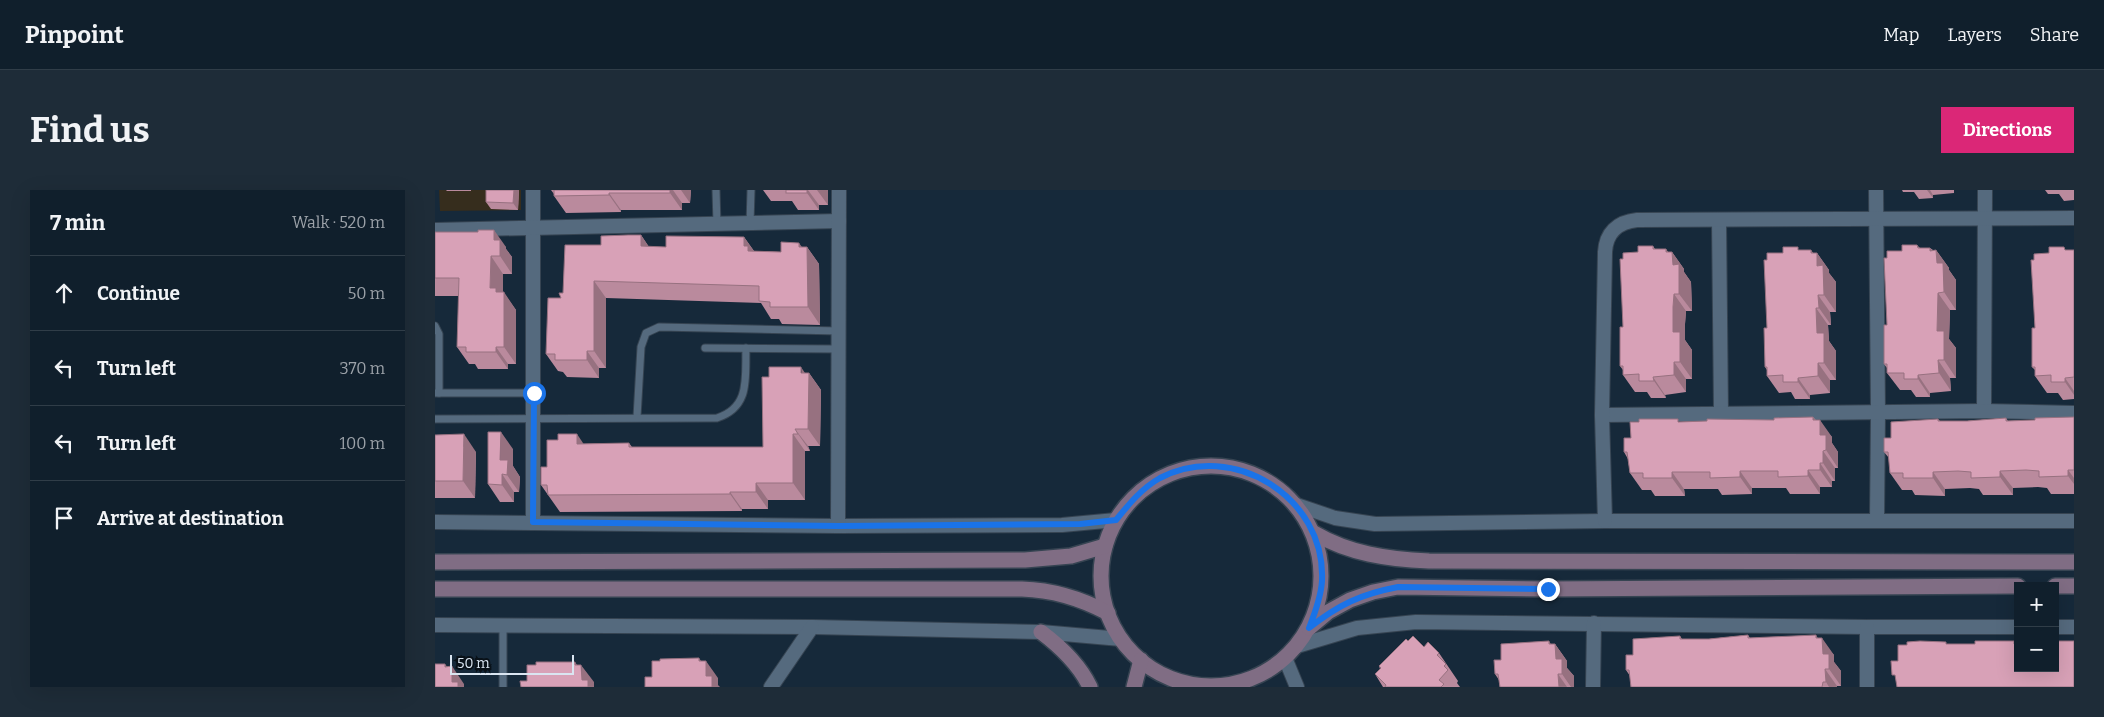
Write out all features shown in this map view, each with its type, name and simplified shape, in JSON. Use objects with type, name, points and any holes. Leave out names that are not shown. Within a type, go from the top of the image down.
[{"type":"street","points":[[533,190],[533,522]]},
{"type":"street","points":[[838,526],[839,190]]},
{"type":"street","points":[[1876,190],[1877,520]]},
{"type":"street","points":[[1984,412],[1985,190]]},
{"type":"street","points":[[1605,521],[1602,415],[1605,252],[1608,236],[1613,229],[1628,221],[2074,218]]},
{"type":"street","points":[[1719,220],[1721,413]]},
{"type":"street","points":[[435,230],[839,221]]},
{"type":"street","points":[[1602,415],[2074,413]]},
{"type":"street","points":[[1218,466],[1248,471],[1275,485],[1297,505],[1313,533],[1320,556],[1322,581],[1318,605],[1309,628],[1297,646],[1260,680],[1206,686],[1173,683],[1141,660],[1121,639],[1108,613],[1102,591],[1101,576],[1105,546],[1116,520],[1135,496],[1160,478],[1188,468],[1218,466]]},
{"type":"street","points":[[1297,505],[1335,518],[1375,524],[1605,521],[2074,521]]},
{"type":"street","points":[[435,522],[838,526],[1062,524],[1116,520]]},
{"type":"street","points":[[1313,533],[1347,549],[1374,557],[1429,561],[2074,562]]},
{"type":"street","points":[[435,562],[1025,560],[1071,556],[1105,546]]},
{"type":"street","points":[[1309,628],[1328,612],[1350,600],[1373,592],[1398,587],[1548,589],[2014,586]]},
{"type":"street","points":[[2059,586],[2074,586]]},
{"type":"street","points":[[435,589],[1040,589],[1067,595],[1108,613]]},
{"type":"street","points":[[1297,646],[1357,628],[1396,623],[2014,627]]},
{"type":"street","points":[[1593,687],[1594,623]]},
{"type":"street","points":[[435,625],[812,627],[1041,632],[1121,639]]},
{"type":"street","points":[[771,687],[812,627]]},
{"type":"street","points":[[1867,627],[1867,687]]},
{"type":"street","points":[[2059,627],[2074,627]]},
{"type":"street","points":[[1041,632],[1073,660],[1090,687]]},
{"type":"street","points":[[1285,658],[1297,687]]},
{"type":"street","points":[[1134,687],[1141,660]]},
{"type":"lane","points":[[716,190],[717,224]]},
{"type":"lane","points":[[750,224],[751,190]]},
{"type":"lane","points":[[435,326],[439,334],[437,393],[534,393]]},
{"type":"lane","points":[[637,417],[641,347],[646,333],[659,327],[839,331]]},
{"type":"lane","points":[[705,348],[839,349]]},
{"type":"lane","points":[[435,419],[707,418],[726,415],[740,402],[744,393],[746,348]]},
{"type":"lane","points":[[503,624],[503,687]]},
{"type":"shaded area","points":[[439,190],[521,190],[521,210],[440,211]]},
{"type":"building","points":[[486,190],[514,190],[513,203],[486,202]]},
{"type":"building","points":[[554,190],[670,190],[670,193],[609,193],[609,195],[554,196]]},
{"type":"building","points":[[786,190],[807,190],[807,193],[786,193]]},
{"type":"building","points":[[478,230],[494,230],[494,240],[500,240],[500,256],[491,256],[490,288],[496,288],[496,292],[504,292],[504,347],[496,347],[496,352],[466,352],[466,347],[457,347],[459,278],[435,278],[435,232],[478,232]]},
{"type":"building","points":[[641,235],[641,246],[666,247],[666,236],[744,237],[744,246],[748,246],[748,251],[781,252],[781,242],[799,243],[799,247],[807,247],[808,307],[770,307],[770,302],[759,301],[759,286],[594,281],[594,351],[587,351],[587,360],[555,360],[555,354],[546,354],[548,298],[561,298],[559,293],[563,293],[565,245],[601,245],[601,236]]},
{"type":"building","points":[[1902,245],[1917,245],[1918,248],[1930,248],[1930,251],[1936,250],[1937,263],[1943,263],[1944,292],[1938,293],[1937,331],[1944,331],[1944,360],[1938,360],[1939,373],[1918,375],[1918,379],[1904,379],[1904,373],[1887,373],[1887,364],[1884,364],[1884,325],[1887,325],[1884,258],[1887,258],[1887,251],[1902,251]]},
{"type":"building","points":[[1638,246],[1653,246],[1653,249],[1666,249],[1666,252],[1672,252],[1673,265],[1679,264],[1679,294],[1674,294],[1673,332],[1680,332],[1680,362],[1674,362],[1674,375],[1653,377],[1654,381],[1639,381],[1639,374],[1623,375],[1623,366],[1620,366],[1620,327],[1623,327],[1620,259],[1623,259],[1623,253],[1638,252]]},
{"type":"building","points":[[1783,247],[1798,247],[1798,250],[1811,250],[1811,253],[1817,253],[1817,266],[1823,265],[1824,295],[1818,295],[1819,308],[1816,308],[1817,333],[1824,333],[1824,363],[1818,363],[1818,376],[1798,378],[1798,382],[1783,382],[1783,375],[1767,376],[1767,367],[1765,367],[1764,328],[1767,328],[1764,260],[1767,260],[1767,253],[1783,253]]},
{"type":"building","points":[[2049,247],[2064,247],[2065,250],[2074,250],[2074,377],[2065,378],[2065,382],[2051,382],[2051,375],[2035,376],[2035,367],[2032,367],[2032,328],[2035,328],[2031,260],[2034,260],[2034,254],[2049,253]]},
{"type":"building","points":[[769,367],[801,367],[801,373],[809,373],[808,429],[795,429],[798,434],[793,434],[793,483],[756,483],[756,492],[730,492],[730,494],[548,495],[547,485],[541,485],[541,467],[547,467],[547,440],[558,440],[558,434],[577,434],[577,444],[629,443],[629,447],[763,447],[762,377],[769,377]]},
{"type":"building","points":[[1813,417],[1813,420],[1820,420],[1820,435],[1826,435],[1826,450],[1823,451],[1823,463],[1820,463],[1820,470],[1808,470],[1808,476],[1778,477],[1778,471],[1740,471],[1740,477],[1710,478],[1710,472],[1672,472],[1672,478],[1643,478],[1643,473],[1630,473],[1627,452],[1624,452],[1624,438],[1631,438],[1630,422],[1639,422],[1639,419],[1678,419],[1678,422],[1707,421],[1707,419],[1774,420],[1774,418]]},
{"type":"building","points":[[2074,417],[2074,470],[2068,470],[2068,476],[2039,477],[2039,471],[2026,470],[2000,471],[2000,477],[1971,478],[1971,472],[1958,471],[1933,472],[1933,478],[1903,478],[1903,473],[1890,473],[1888,452],[1884,452],[1884,438],[1891,438],[1891,422],[1938,419],[1938,421],[1967,421],[2006,418],[2006,421]]},
{"type":"building","points":[[488,432],[501,432],[500,460],[508,460],[507,475],[502,474],[502,485],[488,484]]},
{"type":"building","points":[[464,434],[463,481],[435,481],[435,435]]},
{"type":"building","points":[[1748,635],[1748,638],[1816,635],[1816,638],[1822,638],[1823,654],[1829,654],[1829,669],[1825,669],[1826,682],[1823,682],[1822,687],[1631,687],[1629,670],[1626,670],[1626,655],[1633,655],[1633,639],[1680,636],[1680,639],[1709,639]]},
{"type":"building","points":[[1413,636],[1424,647],[1428,642],[1439,653],[1437,655],[1446,664],[1444,666],[1448,670],[1439,680],[1444,684],[1441,687],[1385,687],[1386,685],[1375,674],[1381,668],[1379,666],[1406,639],[1408,641]]},
{"type":"building","points":[[1549,641],[1549,644],[1555,644],[1556,659],[1562,659],[1562,674],[1558,674],[1559,687],[1500,687],[1498,674],[1495,674],[1494,660],[1501,660],[1501,644]]},
{"type":"building","points":[[1975,641],[2014,641],[2014,672],[2059,672],[2059,641],[2074,641],[2074,687],[1897,687],[1895,675],[1892,675],[1891,661],[1898,661],[1898,645],[1907,645],[1907,642],[1975,644]]},
{"type":"building","points":[[699,658],[699,661],[706,661],[706,676],[712,676],[712,687],[645,687],[645,677],[652,677],[652,661]]},
{"type":"building","points":[[536,662],[575,662],[575,665],[581,665],[582,680],[588,680],[588,687],[521,687],[520,681],[527,681],[527,665],[536,665]]},
{"type":"building","points":[[435,664],[445,664],[445,667],[452,666],[452,682],[458,682],[458,687],[435,687]]},
{"type":"route","points":[[534,393],[533,522],[838,526],[1080,524],[1116,520],[1135,496],[1160,478],[1188,468],[1218,466],[1248,471],[1275,485],[1297,505],[1306,518],[1320,556],[1322,581],[1318,605],[1309,628],[1328,612],[1350,600],[1373,592],[1398,587],[1548,589]]}]
